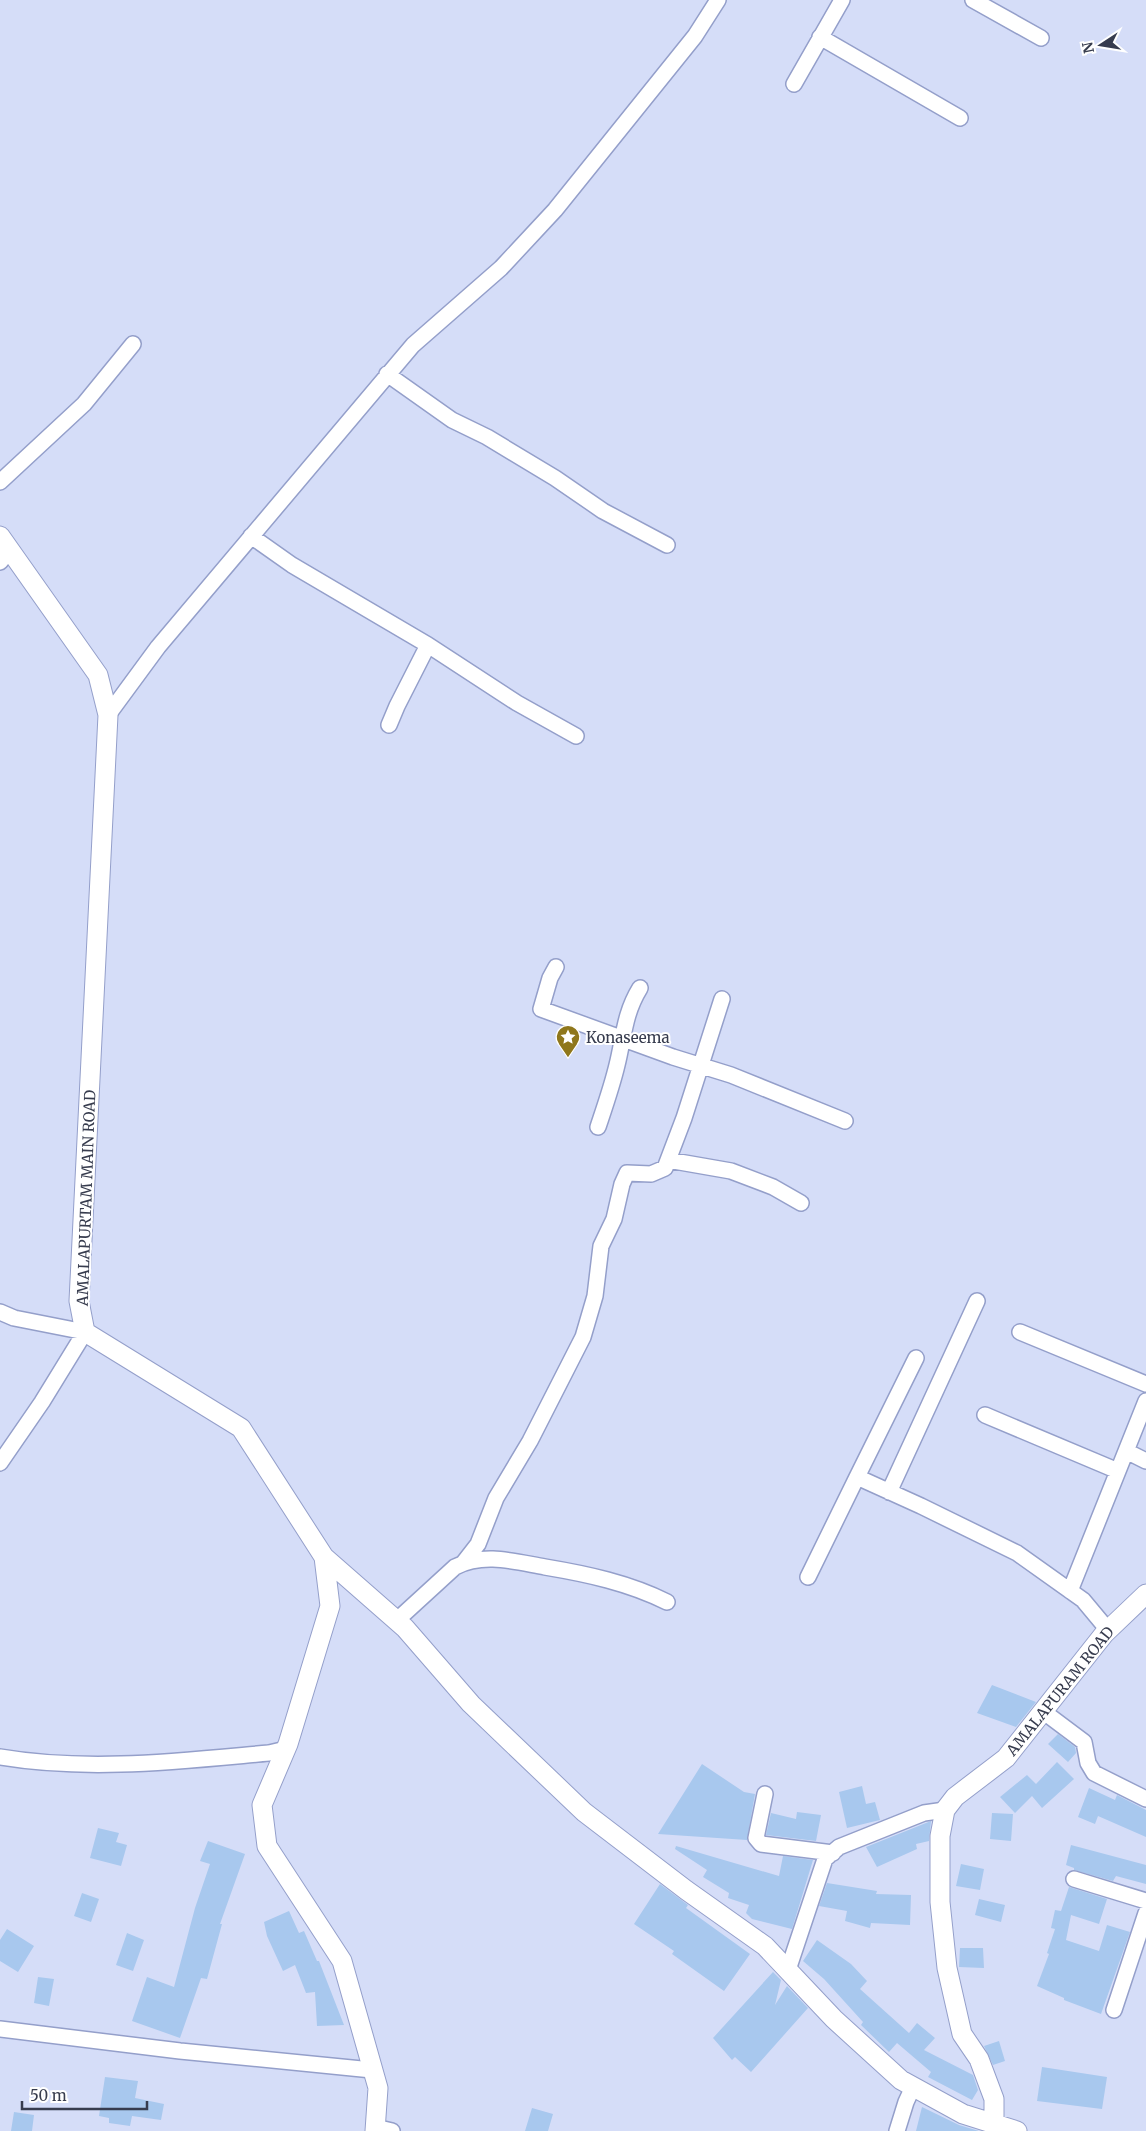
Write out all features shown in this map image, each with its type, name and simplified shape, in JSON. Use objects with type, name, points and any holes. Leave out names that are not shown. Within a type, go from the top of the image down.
[{"type":"street","points":[[108,715],[158,647],[413,345],[500,268],[554,210],[695,36],[718,0]]},
{"type":"street","points":[[794,84],[842,0]]},
{"type":"street","points":[[973,0],[1041,38]]},
{"type":"street","points":[[820,37],[960,118]]},
{"type":"street","points":[[0,482],[84,404],[133,344]]},
{"type":"street","points":[[388,374],[452,420],[487,437],[555,478],[603,511],[667,545]]},
{"type":"street","points":[[251,536],[292,565],[428,645],[517,703],[576,736]]},
{"type":"street","name":"AMALAPURTAM MAIN ROAD","points":[[3,549],[98,675],[108,715],[79,1301],[85,1332]]},
{"type":"street","points":[[389,725],[396,706],[428,645]]},
{"type":"street","points":[[556,967],[550,978],[541,1009],[577,1024],[700,1066],[731,1074],[845,1121]]},
{"type":"street","points":[[598,1127],[615,1074],[621,1038],[631,1002],[640,988]]},
{"type":"street","points":[[396,1621],[455,1567],[464,1562],[478,1544],[496,1498],[530,1441],[583,1337],[595,1296],[601,1246],[614,1219],[622,1184],[627,1173],[651,1174],[665,1168],[722,999]]},
{"type":"street","points":[[668,1160],[731,1171],[773,1187],[801,1203]]},
{"type":"street","points":[[889,1492],[976,1301]]},
{"type":"street","points":[[0,1312],[14,1318],[85,1332],[241,1428],[324,1557],[405,1628],[471,1704],[584,1812],[686,1890],[765,1946],[834,2019],[901,2080],[963,2114],[993,2127],[1017,2131]]},
{"type":"street","points":[[0,1463],[42,1402],[85,1332]]},
{"type":"street","points":[[1020,1332],[1146,1384]]},
{"type":"street","points":[[808,1577],[916,1358]]},
{"type":"street","points":[[1070,1591],[1146,1401]]},
{"type":"street","points":[[985,1415],[1118,1471]]},
{"type":"street","points":[[1126,1451],[1146,1461]]},
{"type":"street","points":[[857,1478],[1017,1553],[1082,1600],[1108,1630]]},
{"type":"street","points":[[324,1557],[330,1606],[286,1750],[262,1805],[267,1846],[342,1961],[378,2088],[381,2130]]},
{"type":"street","points":[[464,1562],[507,1559],[618,1582],[667,1602]]},
{"type":"street","name":"AMALAPURAM ROAD","points":[[945,1810],[956,1797],[1006,1758],[1044,1712],[1074,1670],[1108,1630],[1146,1594]]},
{"type":"street","points":[[1044,1712],[1084,1742],[1088,1763],[1094,1773],[1146,1799]]},
{"type":"street","points":[[0,1757],[25,1761],[119,1766],[286,1750]]},
{"type":"street","points":[[765,1794],[756,1838],[761,1844],[833,1852]]},
{"type":"street","points":[[788,1970],[825,1859],[839,1847],[924,1813],[945,1810],[940,1836],[940,1874],[941,1910],[948,1968],[962,2034],[979,2059],[994,2099],[993,2127]]},
{"type":"street","points":[[1074,1879],[1146,1901]]},
{"type":"street","points":[[1114,2010],[1146,1913]]},
{"type":"street","points":[[0,2030],[180,2051],[372,2070]]},
{"type":"street","points":[[897,2131],[913,2087]]},
{"type":"building","points":[[992,1685],[1036,1702],[1016,1727],[977,1713]]},
{"type":"building","points":[[1058,1734],[1075,1747],[1076,1753],[1068,1762],[1048,1744]]},
{"type":"building","points":[[1057,1762],[1074,1779],[1042,1808],[1032,1796],[1015,1813],[1000,1797],[1027,1775],[1036,1784]]},
{"type":"building","points":[[702,1764],[744,1792],[755,1794],[747,1840],[658,1834]]},
{"type":"building","points":[[862,1786],[866,1804],[875,1802],[880,1820],[847,1828],[839,1792]]},
{"type":"building","points":[[1089,1788],[1115,1800],[1117,1795],[1146,1810],[1146,1837],[1098,1816],[1095,1824],[1078,1817]]},
{"type":"building","points":[[797,1812],[821,1815],[816,1841],[766,1835],[771,1813],[796,1819]]},
{"type":"building","points":[[992,1813],[1013,1814],[1011,1841],[990,1839]]},
{"type":"building","points":[[931,1821],[929,1841],[916,1844],[917,1849],[877,1867],[866,1847]]},
{"type":"building","points":[[98,1828],[119,1833],[116,1842],[127,1845],[121,1866],[90,1858]]},
{"type":"building","points":[[208,1841],[245,1854],[220,1924],[222,1924],[207,1979],[201,1978],[180,2038],[132,2021],[147,1977],[174,1987],[195,1908],[210,1864],[200,1861]]},
{"type":"building","points":[[1071,1845],[1146,1865],[1146,1884],[1116,1876],[1113,1881],[1074,1870],[1074,1868],[1066,1865]]},
{"type":"building","points":[[676,1846],[779,1876],[783,1856],[813,1860],[792,1929],[752,1919],[746,1913],[749,1905],[728,1898],[729,1893],[703,1877],[707,1870],[675,1849]]},
{"type":"building","points":[[961,1864],[984,1869],[980,1890],[956,1886]]},
{"type":"building","points":[[827,1883],[877,1891],[876,1894],[911,1895],[910,1925],[871,1923],[870,1928],[845,1921],[847,1911],[819,1906]]},
{"type":"building","points":[[660,1884],[688,1905],[686,1908],[750,1954],[724,1991],[672,1954],[674,1951],[634,1924]]},
{"type":"building","points":[[1069,1887],[1107,1899],[1099,1924],[1071,1915],[1066,1940],[1099,1951],[1107,1925],[1130,1932],[1101,2014],[1064,2000],[1064,1998],[1037,1986],[1049,1954],[1047,1953],[1055,1929],[1051,1928],[1055,1910],[1061,1911]]},
{"type":"building","points":[[82,1893],[99,1899],[91,1922],[74,1916]]},
{"type":"building","points":[[979,1899],[1005,1905],[1001,1922],[975,1915]]},
{"type":"building","points":[[289,1911],[299,1933],[304,1931],[317,1961],[319,1961],[344,2025],[317,2026],[315,1992],[306,1993],[295,1965],[283,1971],[267,1936],[264,1922]]},
{"type":"building","points":[[7,1929],[34,1946],[18,1972],[0,1961],[0,1940]]},
{"type":"building","points":[[127,1933],[144,1940],[133,1971],[116,1965]]},
{"type":"building","points":[[817,1940],[851,1964],[867,1981],[860,1989],[909,2033],[917,2023],[935,2038],[924,2050],[973,2075],[978,2090],[972,2100],[928,2077],[931,2072],[897,2043],[889,2052],[861,2025],[863,2022],[824,1979],[803,1961]]},
{"type":"building","points":[[960,1948],[983,1948],[984,1968],[959,1967]]},
{"type":"building","points":[[773,1972],[781,1980],[775,2005],[787,1986],[808,2008],[751,2072],[735,2057],[732,2060],[713,2038]]},
{"type":"building","points":[[38,1977],[54,1979],[49,2006],[34,2003]]},
{"type":"building","points":[[999,2041],[1005,2061],[993,2065],[984,2046]]},
{"type":"building","points":[[1042,2067],[1107,2077],[1102,2109],[1037,2101]]},
{"type":"building","points":[[105,2077],[138,2081],[135,2098],[164,2104],[161,2120],[132,2116],[130,2126],[109,2123],[109,2118],[99,2116]]},
{"type":"building","points":[[922,2107],[959,2125],[979,2131],[916,2131]]},
{"type":"building","points":[[532,2108],[553,2114],[548,2131],[525,2131]]},
{"type":"building","points":[[14,2112],[34,2115],[32,2131],[11,2131]]},
{"type":"place","name":"Konaseema","points":[[568,1058]]}]
